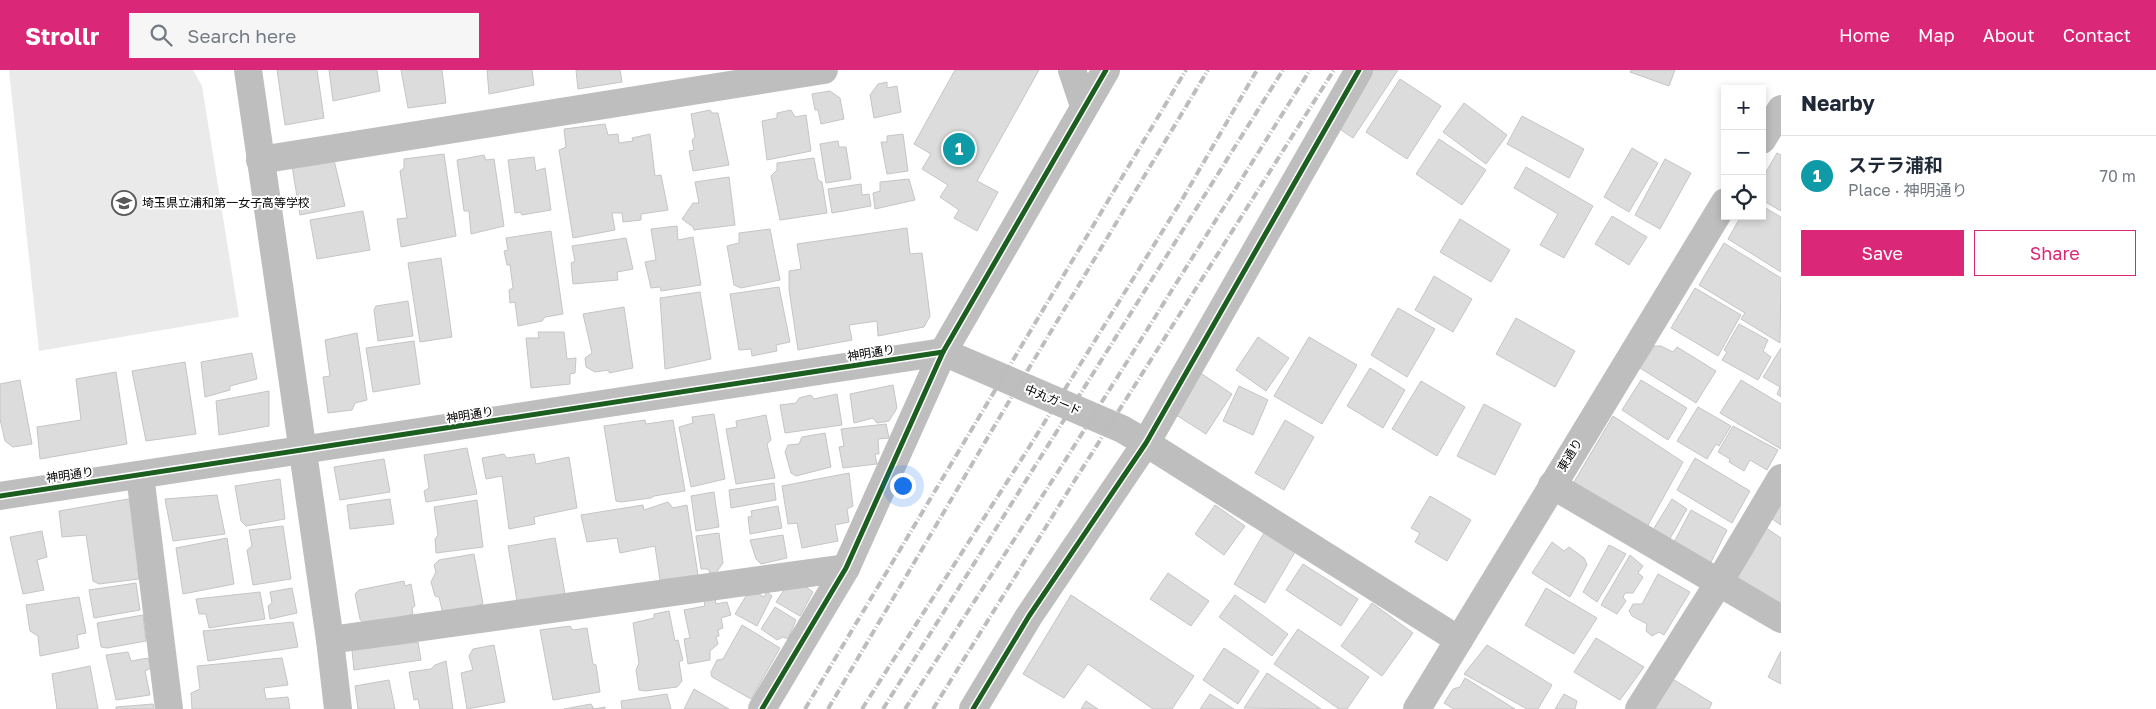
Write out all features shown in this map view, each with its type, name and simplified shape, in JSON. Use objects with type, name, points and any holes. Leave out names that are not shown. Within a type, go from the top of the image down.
[{"type":"street","points":[[248,70],[330,640],[338,709]]},
{"type":"street","points":[[260,160],[824,70]]},
{"type":"street","points":[[1072,70],[1084,106]]},
{"type":"street","points":[[762,709],[846,568],[943,352],[1106,70]]},
{"type":"street","points":[[973,709],[1029,616],[1146,443],[1359,70]]},
{"type":"street","points":[[1766,134],[1781,110]]},
{"type":"street","name":"東通り","points":[[1417,709],[1721,209]]},
{"type":"street","name":"中丸ガード","points":[[943,352],[1122,429],[1459,640]]},
{"type":"street","name":"神明通り","points":[[0,496],[943,352]]},
{"type":"street","points":[[140,475],[169,709]]},
{"type":"street","points":[[1639,709],[1718,584],[1781,478]]},
{"type":"street","points":[[1552,485],[1718,584],[1781,619]]},
{"type":"street","points":[[330,640],[846,568]]},
{"type":"shaded area","name":"埼玉県立浦和第一女子高等学校","points":[[9,70],[193,70],[202,86],[239,317],[39,351]]},
{"type":"building","points":[[277,70],[317,70],[324,118],[285,125]]},
{"type":"building","points":[[329,70],[377,70],[380,91],[333,101]]},
{"type":"building","points":[[401,70],[442,70],[446,103],[408,108]]},
{"type":"building","points":[[487,70],[532,70],[534,85],[489,94]]},
{"type":"building","points":[[576,70],[620,70],[622,82],[578,89]]},
{"type":"building","points":[[955,70],[1039,70],[977,181],[998,192],[977,231],[954,218],[959,210],[940,197],[948,185],[922,169],[931,154],[914,144]]},
{"type":"building","points":[[1366,70],[1398,70],[1353,138],[1331,123]]},
{"type":"building","points":[[1631,70],[1675,70],[1669,86],[1630,72]]},
{"type":"building","points":[[1400,79],[1441,106],[1407,159],[1366,132]]},
{"type":"building","points":[[887,82],[887,88],[897,86],[901,112],[874,118],[870,95],[878,84]]},
{"type":"building","points":[[830,91],[840,98],[844,119],[821,124],[818,110],[815,110],[812,94]]},
{"type":"building","points":[[1464,103],[1507,135],[1486,164],[1443,132]]},
{"type":"building","points":[[710,110],[712,113],[718,113],[729,165],[693,171],[689,151],[694,150],[692,140],[695,137],[691,114]]},
{"type":"building","points":[[791,110],[795,117],[806,115],[811,151],[767,160],[762,121],[777,118],[777,113]]},
{"type":"building","points":[[1522,116],[1584,149],[1569,178],[1507,144]]},
{"type":"building","points":[[605,124],[608,135],[618,134],[619,143],[633,141],[632,138],[650,134],[655,176],[661,175],[668,210],[641,214],[641,220],[623,222],[622,213],[612,213],[615,230],[573,238],[559,150],[566,147],[564,129]]},
{"type":"building","points":[[903,134],[908,171],[887,174],[881,142],[887,142],[887,136]]},
{"type":"building","points":[[1439,139],[1486,170],[1462,205],[1416,174]]},
{"type":"building","points":[[838,141],[839,147],[846,147],[851,179],[826,183],[820,144]]},
{"type":"building","points":[[1632,148],[1658,163],[1629,212],[1604,197]]},
{"type":"building","points":[[1777,153],[1781,155],[1781,211],[1766,202],[1766,172]]},
{"type":"building","points":[[444,154],[456,236],[401,247],[397,219],[407,218],[400,171],[404,168],[404,159]]},
{"type":"building","points":[[484,155],[486,160],[494,159],[504,226],[471,234],[469,211],[464,211],[457,160]]},
{"type":"building","points":[[534,157],[536,171],[545,168],[551,210],[522,215],[520,212],[515,213],[508,160]]},
{"type":"building","points":[[814,158],[818,180],[822,182],[827,213],[780,220],[771,176],[777,170],[777,163]]},
{"type":"building","points":[[1665,159],[1691,173],[1660,229],[1635,215]]},
{"type":"building","points":[[334,160],[345,206],[300,215],[292,166]]},
{"type":"building","points":[[1526,167],[1593,206],[1564,258],[1540,245],[1558,214],[1514,188]]},
{"type":"building","points":[[729,177],[735,225],[694,230],[693,227],[682,219],[693,203],[699,203],[695,182]]},
{"type":"building","points":[[909,179],[915,200],[875,209],[873,193],[880,191],[880,182]]},
{"type":"building","points":[[861,184],[862,195],[869,194],[871,206],[832,213],[828,189]]},
{"type":"building","points":[[1766,208],[1781,217],[1781,272],[1728,239],[1739,220],[1766,220]]},
{"type":"building","points":[[363,211],[370,250],[317,259],[310,220]]},
{"type":"building","points":[[1612,216],[1647,237],[1629,265],[1595,244]]},
{"type":"building","points":[[1460,219],[1510,250],[1491,282],[1440,252]]},
{"type":"building","points":[[677,226],[678,240],[693,237],[701,285],[661,291],[660,287],[651,288],[645,262],[656,260],[651,229]]},
{"type":"building","points":[[907,228],[910,254],[922,253],[930,316],[924,327],[878,336],[877,321],[849,325],[852,340],[798,350],[789,289],[789,271],[801,269],[797,244]]},
{"type":"building","points":[[770,229],[780,280],[741,288],[734,285],[727,246],[739,243],[739,233]]},
{"type":"building","points":[[551,231],[563,314],[545,317],[542,321],[518,326],[515,302],[510,303],[509,290],[513,288],[510,265],[507,265],[504,251],[508,250],[506,238]]},
{"type":"building","points":[[626,238],[633,269],[617,272],[618,280],[573,284],[571,263],[575,261],[572,246]]},
{"type":"building","points":[[1724,243],[1781,278],[1780,343],[1741,319],[1745,313],[1699,285]]},
{"type":"building","points":[[441,258],[452,337],[420,342],[408,263]]},
{"type":"building","points":[[1434,276],[1472,299],[1453,332],[1415,310]]},
{"type":"building","points":[[779,287],[790,342],[776,345],[777,351],[752,356],[751,349],[739,350],[730,294]]},
{"type":"building","points":[[1695,288],[1741,315],[1718,356],[1671,328]]},
{"type":"building","points":[[700,292],[711,359],[665,369],[660,298]]},
{"type":"building","points":[[408,301],[413,336],[378,341],[374,310],[376,306]]},
{"type":"building","points":[[624,307],[633,368],[609,373],[609,370],[595,372],[586,367],[585,358],[592,353],[583,314]]},
{"type":"building","points":[[1398,308],[1435,329],[1407,377],[1371,355]]},
{"type":"building","points":[[1516,318],[1575,351],[1555,387],[1496,354]]},
{"type":"building","points":[[1739,324],[1768,340],[1763,351],[1771,357],[1758,380],[1722,360],[1727,352],[1724,350]]},
{"type":"building","points":[[538,332],[564,332],[567,359],[576,358],[575,373],[570,374],[570,384],[531,388],[526,338],[539,338]]},
{"type":"building","points":[[357,333],[367,400],[355,403],[352,410],[328,413],[323,377],[330,376],[325,340]]},
{"type":"building","points":[[1258,337],[1289,358],[1266,391],[1236,370]]},
{"type":"building","points":[[1309,337],[1357,365],[1322,424],[1274,396]]},
{"type":"building","points":[[414,341],[420,384],[373,392],[366,348]]},
{"type":"building","points":[[1654,346],[1661,346],[1673,352],[1677,347],[1716,371],[1696,403],[1640,368]]},
{"type":"building","points":[[1781,348],[1781,397],[1777,394],[1780,387],[1763,377]]},
{"type":"building","points":[[252,353],[257,379],[230,386],[230,390],[205,397],[201,362]]},
{"type":"building","points":[[185,362],[196,434],[146,441],[132,371]]},
{"type":"building","points":[[1370,368],[1405,390],[1383,428],[1347,406]]},
{"type":"building","points":[[116,372],[127,444],[40,459],[37,427],[81,420],[76,379]]},
{"type":"building","points":[[1199,372],[1232,394],[1206,434],[1173,413]]},
{"type":"building","points":[[20,380],[32,444],[13,447],[5,441],[0,419],[0,384]]},
{"type":"building","points":[[1641,380],[1687,408],[1668,440],[1622,410]]},
{"type":"building","points":[[1741,380],[1781,404],[1781,449],[1720,413]]},
{"type":"building","points":[[1421,381],[1465,407],[1437,456],[1392,429]]},
{"type":"building","points":[[893,385],[897,408],[889,421],[877,423],[873,418],[854,423],[850,394]]},
{"type":"building","points":[[1239,386],[1268,400],[1253,435],[1223,421]]},
{"type":"building","points":[[269,391],[269,426],[219,435],[216,401]]},
{"type":"building","points":[[837,394],[842,425],[785,433],[780,405],[796,403],[799,398],[811,395],[814,399]]},
{"type":"building","points":[[1484,404],[1521,424],[1495,475],[1457,456]]},
{"type":"building","points":[[1698,407],[1731,426],[1719,446],[1716,444],[1707,459],[1677,441]]},
{"type":"building","points":[[714,414],[725,479],[691,487],[679,427],[693,423],[692,417]]},
{"type":"building","points":[[766,415],[771,440],[767,444],[775,478],[736,484],[726,429],[737,427],[736,421]]},
{"type":"building","points":[[1613,416],[1683,462],[1646,529],[1571,487]]},
{"type":"building","points":[[645,420],[646,424],[673,420],[685,491],[651,498],[616,501],[604,426]]},
{"type":"building","points":[[1285,420],[1314,437],[1284,490],[1255,473]]},
{"type":"building","points":[[886,424],[889,438],[878,439],[879,454],[875,454],[877,464],[843,468],[839,447],[844,446],[841,429]]},
{"type":"building","points":[[1733,426],[1778,450],[1767,470],[1750,460],[1744,471],[1729,462],[1730,459],[1718,452]]},
{"type":"building","points":[[825,433],[831,467],[796,476],[791,473],[785,452],[788,445],[799,444],[802,437]]},
{"type":"building","points":[[467,448],[477,494],[426,502],[424,491],[429,488],[424,455]]},
{"type":"building","points":[[504,454],[507,458],[534,454],[536,464],[569,457],[577,508],[534,517],[535,524],[509,529],[502,476],[486,479],[482,458]]},
{"type":"building","points":[[1695,458],[1750,491],[1732,523],[1677,490]]},
{"type":"building","points":[[384,459],[390,492],[340,500],[334,467]]},
{"type":"building","points":[[849,473],[853,506],[847,509],[849,522],[835,525],[838,541],[802,548],[797,523],[788,524],[782,486]]},
{"type":"building","points":[[280,479],[285,519],[246,526],[241,521],[235,486]]},
{"type":"building","points":[[774,483],[776,500],[731,508],[729,490]]},
{"type":"building","points":[[714,492],[719,527],[696,531],[691,496]]},
{"type":"building","points":[[217,495],[225,534],[173,541],[165,499]]},
{"type":"building","points":[[1430,496],[1471,520],[1447,561],[1415,542],[1420,533],[1411,528]]},
{"type":"building","points":[[134,498],[143,569],[138,569],[139,579],[99,584],[93,581],[86,535],[62,537],[59,511]]},
{"type":"building","points":[[390,499],[394,524],[350,529],[347,505]]},
{"type":"building","points":[[1672,499],[1687,509],[1668,542],[1651,533]]},
{"type":"building","points":[[477,500],[483,547],[436,553],[435,539],[438,535],[434,507]]},
{"type":"building","points":[[668,502],[673,508],[687,505],[698,575],[660,580],[655,546],[620,553],[617,538],[587,542],[581,515],[643,505],[644,510]]},
{"type":"building","points":[[1215,505],[1245,526],[1224,555],[1195,534]]},
{"type":"building","points":[[1781,505],[1781,525],[1769,517]]},
{"type":"building","points":[[778,506],[782,528],[750,534],[748,517],[752,516],[751,511]]},
{"type":"building","points":[[1691,510],[1727,530],[1710,564],[1674,542]]},
{"type":"building","points":[[283,526],[291,579],[253,585],[247,550],[252,546],[249,530]]},
{"type":"building","points":[[1763,526],[1781,538],[1781,604],[1732,574]]},
{"type":"building","points":[[42,531],[47,557],[37,560],[44,590],[23,594],[10,537]]},
{"type":"building","points":[[719,533],[723,563],[716,573],[710,573],[708,569],[701,569],[696,536]]},
{"type":"building","points":[[1264,533],[1295,552],[1265,603],[1234,584]]},
{"type":"building","points":[[783,535],[787,558],[761,564],[756,559],[750,540]]},
{"type":"building","points":[[227,538],[234,584],[183,594],[176,548]]},
{"type":"building","points":[[555,538],[565,594],[517,601],[508,546]]},
{"type":"building","points":[[1552,542],[1564,551],[1569,547],[1584,558],[1587,565],[1570,597],[1532,573]]},
{"type":"building","points":[[1609,545],[1626,554],[1597,602],[1583,592]]},
{"type":"building","points":[[474,554],[483,604],[449,613],[442,610],[439,597],[435,596],[431,582],[436,572],[434,565],[439,560]]},
{"type":"building","points":[[1630,555],[1643,566],[1638,573],[1643,577],[1633,593],[1625,593],[1623,597],[1626,601],[1617,614],[1601,605]]},
{"type":"building","points":[[1303,564],[1358,599],[1341,626],[1286,590]]},
{"type":"building","points":[[1168,573],[1209,601],[1191,626],[1150,599]]},
{"type":"building","points":[[1658,574],[1690,592],[1664,635],[1659,632],[1652,636],[1646,631],[1647,624],[1632,616],[1629,611],[1633,604],[1642,604]]},
{"type":"building","points":[[404,581],[405,586],[411,584],[415,606],[412,608],[413,614],[380,623],[364,624],[360,619],[355,594],[359,590]]},
{"type":"building","points":[[136,583],[140,610],[94,618],[89,590]]},
{"type":"building","points":[[805,586],[813,592],[800,616],[776,602],[784,590]]},
{"type":"building","points":[[292,588],[297,613],[270,619],[268,606],[272,603],[270,592]]},
{"type":"building","points":[[1546,588],[1597,618],[1574,654],[1525,625]]},
{"type":"building","points":[[260,592],[265,619],[209,628],[206,614],[199,614],[196,599]]},
{"type":"building","points":[[767,592],[772,596],[757,626],[735,614],[746,596],[759,594],[764,597]]},
{"type":"building","points":[[1071,595],[1194,676],[1172,709],[1153,709],[1088,664],[1064,698],[1023,674]]},
{"type":"building","points":[[1235,595],[1288,634],[1272,656],[1219,617]]},
{"type":"building","points":[[79,597],[86,633],[77,635],[79,648],[40,656],[38,636],[30,631],[26,605]]},
{"type":"building","points":[[715,598],[716,604],[727,602],[731,615],[721,618],[723,628],[718,630],[719,636],[716,637],[718,644],[710,651],[710,660],[688,664],[684,639],[690,638],[684,610],[705,606],[704,600]]},
{"type":"building","points":[[1372,603],[1413,633],[1382,676],[1341,646]]},
{"type":"building","points":[[775,607],[796,620],[788,639],[783,637],[777,640],[761,629]]},
{"type":"building","points":[[669,611],[675,641],[678,640],[683,660],[679,662],[682,681],[677,687],[639,690],[636,670],[639,663],[633,623],[654,618],[654,614]]},
{"type":"building","points":[[143,615],[146,641],[107,648],[101,647],[97,623]]},
{"type":"building","points":[[293,622],[298,647],[208,661],[203,631]]},
{"type":"building","points":[[742,625],[780,648],[751,699],[712,677],[711,672],[717,660],[723,659]]},
{"type":"building","points":[[570,626],[573,630],[587,628],[600,692],[553,700],[540,630]]},
{"type":"building","points":[[1298,629],[1369,677],[1347,709],[1339,709],[1274,664]]},
{"type":"building","points":[[1596,638],[1644,667],[1620,700],[1574,672]]},
{"type":"building","points":[[418,642],[421,660],[354,670],[352,650]]},
{"type":"building","points":[[494,645],[505,702],[467,709],[461,673],[473,670],[469,656],[473,649]]},
{"type":"building","points":[[1487,645],[1552,685],[1538,709],[1527,709],[1464,674]]},
{"type":"building","points":[[1224,648],[1259,671],[1238,704],[1203,680]]},
{"type":"building","points":[[1781,651],[1781,684],[1768,677]]},
{"type":"building","points":[[128,652],[131,661],[148,658],[151,668],[145,671],[150,695],[116,700],[106,655]]},
{"type":"building","points":[[282,658],[288,685],[264,688],[266,699],[288,697],[290,709],[192,709],[191,693],[200,689],[197,666]]},
{"type":"building","points":[[446,661],[453,709],[420,709],[418,699],[414,700],[409,672],[431,669],[435,665]]},
{"type":"building","points":[[90,666],[98,709],[57,709],[52,674]]},
{"type":"building","points":[[1267,673],[1321,709],[1244,708]]},
{"type":"building","points":[[1465,678],[1515,709],[1454,709],[1444,703],[1453,689],[1460,687]]},
{"type":"building","points":[[1671,678],[1712,703],[1709,709],[1652,709]]},
{"type":"building","points":[[389,680],[395,709],[358,709],[355,686]]},
{"type":"building","points":[[694,689],[729,709],[684,709]]},
{"type":"building","points":[[667,694],[671,709],[622,709],[621,701]]},
{"type":"building","points":[[1210,694],[1234,709],[1200,709]]},
{"type":"building","points":[[1564,694],[1577,701],[1575,709],[1555,709]]},
{"type":"building","points":[[1086,701],[1098,709],[1081,709]]},
{"type":"building","points":[[153,704],[154,709],[116,709],[116,707]]},
{"type":"building","points":[[591,704],[594,709],[564,709]]},
{"type":"railway","points":[[805,709],[1186,70]]},
{"type":"railway","points":[[828,709],[1008,403],[1208,70]]},
{"type":"railway","points":[[862,709],[1028,449],[1183,198],[1257,70]]},
{"type":"railway","points":[[883,709],[1283,70]]},
{"type":"railway","points":[[905,709],[1061,467],[1310,70]]},
{"type":"railway","points":[[933,709],[1334,70]]},
{"type":"cycle path","points":[[762,709],[846,568],[943,352],[1106,70]]},
{"type":"cycle path","points":[[973,709],[1029,616],[1146,443],[1359,70]]},
{"type":"cycle path","points":[[0,496],[943,352]]},
{"type":"place","name":"ステラ浦和","points":[[959,149]]},
{"type":"place","name":"埼玉県立浦和第一女子高等学校","points":[[124,203]]}]
